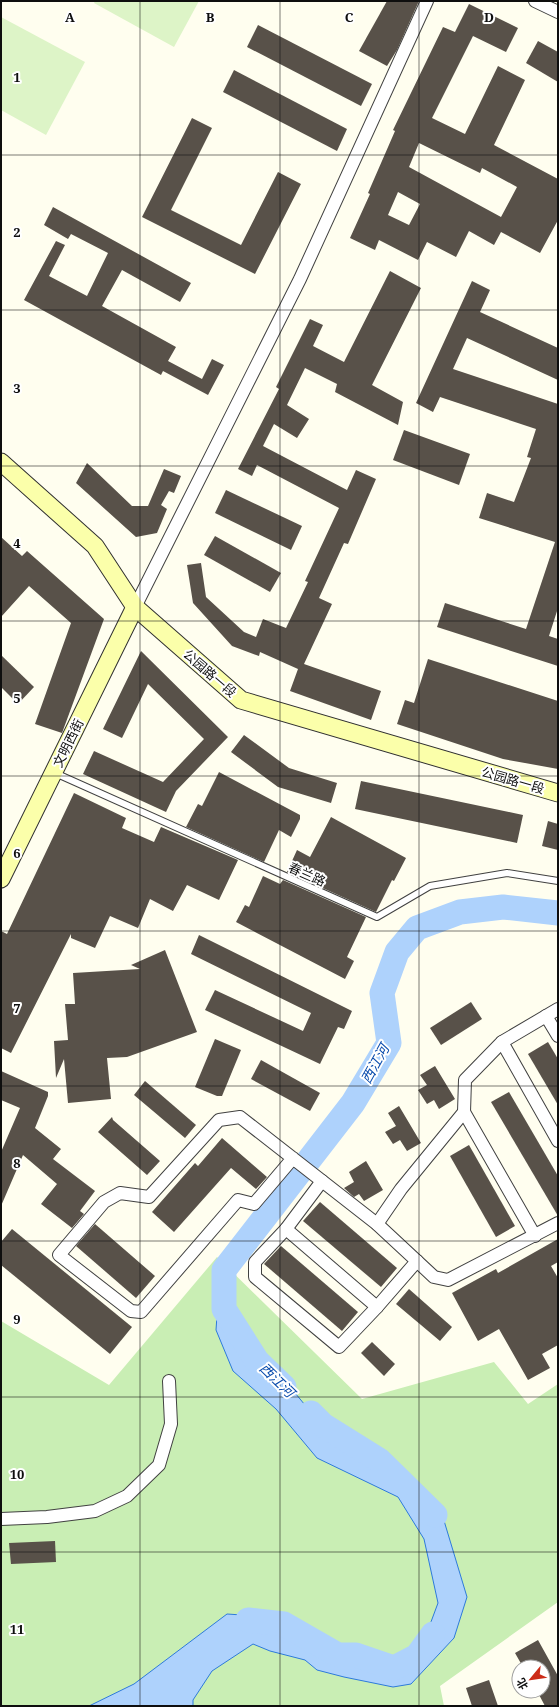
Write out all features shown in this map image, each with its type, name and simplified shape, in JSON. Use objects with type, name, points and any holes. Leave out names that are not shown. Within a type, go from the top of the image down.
[{"type":"street","points":[[135,607],[300,279],[427,1]]},
{"type":"street","points":[[535,1],[558,12]]},
{"type":"street","name":"公园路一段","points":[[1,462],[95,546],[135,607],[241,700],[558,793]]},
{"type":"street","name":"文明西街","points":[[1,879],[135,607]]},
{"type":"street","points":[[535,1236],[464,1112],[465,1080],[502,1042],[558,1009]]},
{"type":"street","points":[[546,1016],[558,1036]]},
{"type":"street","points":[[502,1042],[558,1141]]},
{"type":"street","points":[[377,1224],[401,1189],[464,1112]]},
{"type":"street","points":[[294,1160],[254,1204],[238,1200],[141,1312],[131,1311],[59,1255],[104,1202],[120,1193],[149,1197],[219,1120],[240,1117],[377,1224],[434,1276],[448,1280],[558,1223]]},
{"type":"street","points":[[322,1181],[286,1229],[255,1262],[255,1277],[339,1347],[377,1307],[417,1261]]},
{"type":"street","points":[[286,1229],[377,1307]]},
{"type":"street","points":[[1,1520],[47,1517],[95,1511],[127,1496],[159,1465],[171,1424],[169,1380]]},
{"type":"lane","name":"春兰路","points":[[54,772],[377,917],[430,886],[506,873],[558,881]]},
{"type":"green space","points":[[95,1],[199,1],[174,47],[94,3]]},
{"type":"green space","points":[[1,17],[85,62],[46,135],[1,110]]},
{"type":"green space","points":[[217,1257],[362,1399],[494,1362],[528,1404],[558,1384],[558,1602],[440,1686],[444,1706],[1,1706],[1,1321],[109,1385]]},
{"type":"water","points":[[218,1301],[247,1357],[277,1371],[314,1416],[442,1514],[467,1597],[454,1638],[411,1684],[393,1687],[344,1677],[317,1670],[305,1660],[270,1651],[253,1644],[212,1671],[193,1700],[193,1706],[89,1706],[134,1684],[227,1614],[272,1617],[321,1649],[368,1654],[408,1664],[425,1638],[438,1603],[424,1539],[398,1497],[317,1458],[276,1409],[233,1371],[216,1330]]},
{"type":"building","points":[[387,1],[419,1],[397,50],[387,66],[359,51]]},
{"type":"building","points":[[469,4],[518,28],[506,52],[473,36],[432,118],[465,134],[498,66],[525,80],[494,145],[558,179],[558,220],[540,253],[501,232],[494,245],[469,231],[456,257],[427,242],[418,260],[379,240],[375,250],[350,238],[370,194],[368,193],[395,131],[393,130],[443,27],[455,32]],"holes":[[[419,143],[480,173],[482,168],[517,187],[501,217],[409,167]],[[398,192],[420,204],[409,225],[388,215]]]},
{"type":"building","points":[[258,25],[372,84],[361,106],[247,47]]},
{"type":"building","points":[[538,41],[558,52],[558,82],[526,63]]},
{"type":"building","points":[[234,70],[347,129],[337,151],[223,92]]},
{"type":"building","points":[[192,118],[212,128],[171,210],[241,245],[278,172],[301,184],[255,274],[142,217]]},
{"type":"building","points":[[53,207],[191,283],[180,302],[122,270],[102,306],[176,347],[168,361],[202,379],[212,359],[224,365],[208,395],[163,371],[161,375],[24,300],[56,241],[65,245],[49,276],[87,296],[108,253],[71,234],[68,239],[44,225]]},
{"type":"building","points":[[390,271],[421,288],[372,385],[403,402],[398,425],[335,392],[337,384],[305,368],[287,405],[309,419],[297,438],[274,424],[263,446],[347,490],[356,470],[376,479],[348,544],[344,543],[319,598],[332,604],[304,664],[381,691],[371,720],[290,691],[298,669],[260,652],[259,656],[232,646],[193,603],[187,565],[201,563],[206,597],[244,632],[256,637],[263,619],[286,628],[308,582],[305,581],[339,508],[257,465],[252,476],[238,469],[279,389],[276,387],[310,319],[323,325],[313,346],[344,362]]},
{"type":"building","points":[[472,281],[490,290],[480,312],[558,348],[558,380],[467,338],[453,369],[558,404],[558,608],[549,636],[558,639],[558,666],[437,627],[445,603],[526,629],[555,542],[479,518],[487,493],[514,502],[531,458],[527,457],[536,429],[440,397],[433,412],[416,403]]},
{"type":"building","points":[[404,430],[470,454],[459,485],[393,460]]},
{"type":"building","points":[[87,463],[132,506],[148,506],[164,469],[181,476],[174,493],[169,491],[161,505],[167,509],[157,533],[136,537],[76,483]]},
{"type":"building","points":[[226,490],[302,526],[291,550],[215,513]]},
{"type":"building","points":[[215,536],[281,573],[270,592],[204,555]]},
{"type":"building","points":[[1,537],[22,556],[27,551],[104,619],[62,733],[35,724],[71,623],[29,586],[1,617]]},
{"type":"building","points":[[141,651],[228,737],[176,791],[166,812],[83,774],[94,751],[163,782],[204,739],[148,684],[122,738],[103,729]]},
{"type":"building","points":[[1,655],[34,687],[18,704],[1,687]]},
{"type":"building","points":[[428,659],[558,701],[558,769],[503,759],[397,724],[405,700],[414,703]]},
{"type":"building","points":[[244,735],[289,768],[337,783],[331,803],[278,787],[231,752]]},
{"type":"building","points":[[219,772],[300,815],[300,819],[291,837],[279,830],[264,862],[186,827],[198,804],[202,806]]},
{"type":"building","points":[[361,781],[523,815],[517,843],[355,809]]},
{"type":"building","points":[[74,793],[126,818],[122,828],[154,842],[161,827],[238,860],[219,900],[187,885],[173,911],[150,899],[138,928],[110,916],[95,948],[71,938],[71,934],[11,1053],[1,1048],[1,931],[7,934]]},
{"type":"building","points":[[331,817],[406,858],[394,881],[392,880],[376,912],[287,872],[297,850],[310,857]]},
{"type":"building","points":[[548,821],[558,824],[558,850],[542,846]]},
{"type":"building","points":[[263,876],[280,884],[283,880],[366,917],[347,957],[354,961],[345,979],[236,922],[245,905],[249,907]]},
{"type":"building","points":[[199,935],[352,1011],[344,1029],[338,1027],[320,1064],[205,1010],[215,990],[303,1031],[311,1013],[191,954]]},
{"type":"building","points":[[165,950],[197,1032],[127,1057],[107,1058],[111,1099],[68,1103],[64,1059],[56,1078],[54,1041],[68,1040],[65,1004],[75,1004],[73,973],[140,969],[131,965]]},
{"type":"building","points":[[471,1002],[482,1019],[441,1045],[430,1028]]},
{"type":"building","points":[[215,1039],[241,1050],[222,1096],[217,1096],[195,1087]]},
{"type":"building","points":[[548,1042],[558,1059],[558,1105],[528,1054]]},
{"type":"building","points":[[261,1060],[320,1093],[310,1111],[251,1079]]},
{"type":"building","points":[[435,1066],[455,1099],[439,1109],[434,1100],[427,1104],[418,1090],[427,1085],[420,1075]]},
{"type":"building","points":[[1,1071],[48,1092],[48,1096],[35,1128],[61,1149],[53,1159],[95,1191],[80,1211],[84,1214],[72,1228],[41,1204],[57,1184],[23,1155],[1,1206],[1,1152],[20,1108],[1,1100]]},
{"type":"building","points":[[145,1081],[196,1125],[185,1138],[134,1095]]},
{"type":"building","points":[[509,1092],[558,1176],[558,1216],[491,1102]]},
{"type":"building","points":[[399,1106],[421,1143],[407,1151],[400,1140],[393,1144],[385,1132],[396,1126],[388,1113]]},
{"type":"building","points":[[112,1117],[113,1120],[160,1161],[147,1175],[98,1132]]},
{"type":"building","points":[[222,1138],[267,1177],[256,1189],[231,1168],[174,1232],[152,1212],[195,1163],[198,1166]]},
{"type":"building","points":[[469,1145],[515,1226],[496,1237],[450,1156]]},
{"type":"building","points":[[366,1161],[383,1190],[364,1201],[359,1194],[354,1197],[344,1188],[354,1182],[349,1172]]},
{"type":"building","points":[[320,1202],[397,1268],[381,1287],[303,1221]]},
{"type":"building","points":[[95,1224],[155,1276],[136,1298],[76,1246]]},
{"type":"building","points":[[12,1229],[132,1327],[110,1354],[1,1265],[1,1242]]},
{"type":"building","points":[[558,1239],[558,1262],[551,1266],[558,1278],[558,1345],[542,1354],[550,1368],[528,1380],[499,1329],[478,1341],[452,1293],[496,1269],[498,1273]]},
{"type":"building","points":[[281,1246],[358,1312],[342,1331],[264,1264]]},
{"type":"building","points":[[409,1289],[452,1327],[440,1341],[396,1304]]},
{"type":"building","points":[[372,1342],[395,1364],[384,1376],[361,1353]]},
{"type":"building","points":[[55,1541],[56,1562],[11,1564],[9,1543]]},
{"type":"building","points":[[538,1640],[549,1659],[518,1659],[515,1653]]},
{"type":"building","points":[[551,1663],[558,1676],[558,1706],[545,1706],[541,1699],[551,1699]]},
{"type":"building","points":[[489,1680],[498,1706],[472,1706],[466,1688]]},
{"type":"waterway","name":"西江河","points":[[284,1387],[257,1361],[224,1309],[224,1270],[353,1103],[389,1043],[382,993],[397,952],[417,928],[460,912],[503,907],[558,913]]},
{"type":"waterway","name":"西江河","points":[[311,1413],[323,1425],[379,1460],[435,1515]]},
{"type":"waterway","name":"西江河","points":[[248,1620],[284,1624],[338,1655],[356,1655],[394,1668],[417,1656],[433,1634]]}]
